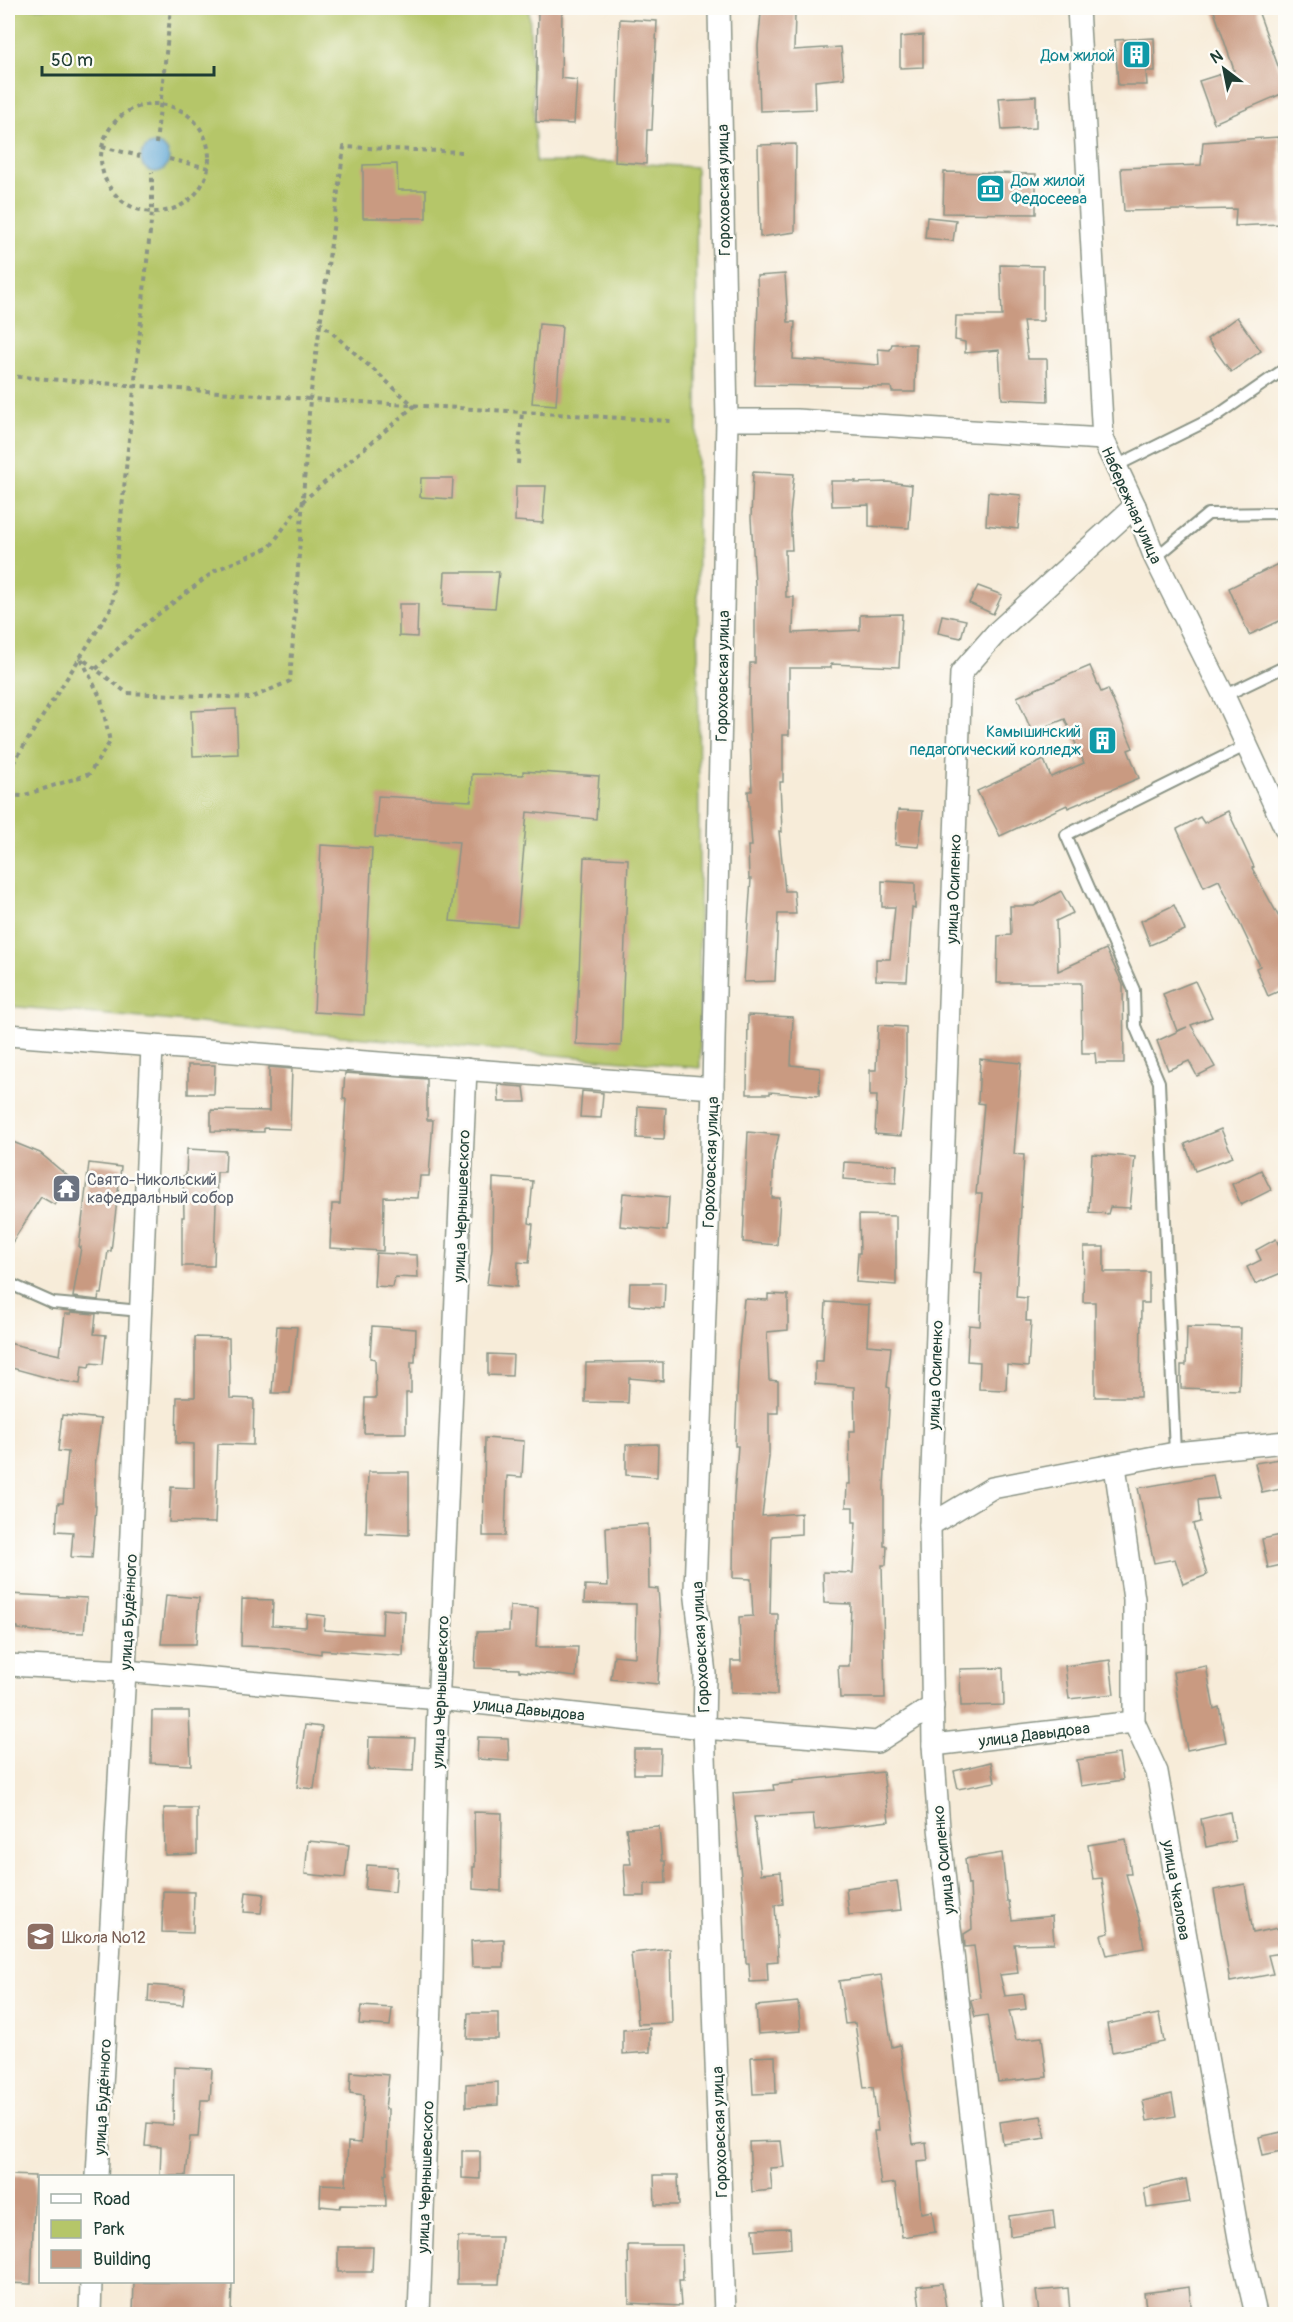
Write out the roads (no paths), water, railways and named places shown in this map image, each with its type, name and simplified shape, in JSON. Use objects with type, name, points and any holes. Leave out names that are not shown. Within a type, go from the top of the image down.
[{"type":"street","name":"Гороховская улица","points":[[719,8],[727,420],[713,1088],[695,1590],[705,1674],[704,1728],[725,2314]]},
{"type":"street","name":"Набережная улица","points":[[1078,8],[1103,440],[1135,506],[1155,558],[1224,696],[1286,830]]},
{"type":"street","points":[[727,420],[796,420],[1103,440]]},
{"type":"street","name":"улица Осипенко","points":[[993,2314],[940,1840],[933,1745],[930,1525],[961,673],[996,632],[1135,506]]},
{"type":"street","points":[[8,1035],[713,1088]]},
{"type":"street","name":"улица Будённого","points":[[97,2175],[125,1671],[152,1047]]},
{"type":"street","name":"улица Чернышевского","points":[[419,2314],[432,1978],[437,1731],[466,1069]]},
{"type":"street","points":[[930,1525],[992,1488],[1175,1453],[1286,1442]]},
{"type":"street","name":"улица Чкалова","points":[[1115,1466],[1134,1599],[1134,1722],[1156,1772],[1241,2250],[1256,2314]]},
{"type":"street","name":"улица Давыдова","points":[[8,1665],[125,1671],[439,1699],[704,1728],[877,1742],[933,1706]]},
{"type":"street","name":"улица Давыдова","points":[[933,1745],[1134,1722]]},
{"type":"street","points":[[90,2314],[91,2283]]},
{"type":"lane","points":[[1116,466],[1215,417],[1286,368]]},
{"type":"lane","points":[[1155,558],[1208,514],[1286,513]]},
{"type":"lane","points":[[1224,696],[1286,666]]},
{"type":"lane","points":[[1175,1453],[1159,1082],[1135,1026],[1134,990],[1066,835],[1247,745]]},
{"type":"lane","points":[[8,1283],[53,1303],[141,1311]]},
{"type":"water","points":[[155,144],[165,148],[169,158],[165,168],[155,172],[145,168],[141,158],[145,148]]},
{"type":"place","name":"Дом жилой","points":[[1136,55]]},
{"type":"place","name":"Дом жилой Федосеева","points":[[990,189]]},
{"type":"place","name":"Камышинский педагогический колледж","points":[[1102,740]]},
{"type":"place","name":"Свято-Никольский кафедральный собор","points":[[66,1188]]},
{"type":"place","name":"Школа №12","points":[[41,1937]]}]
